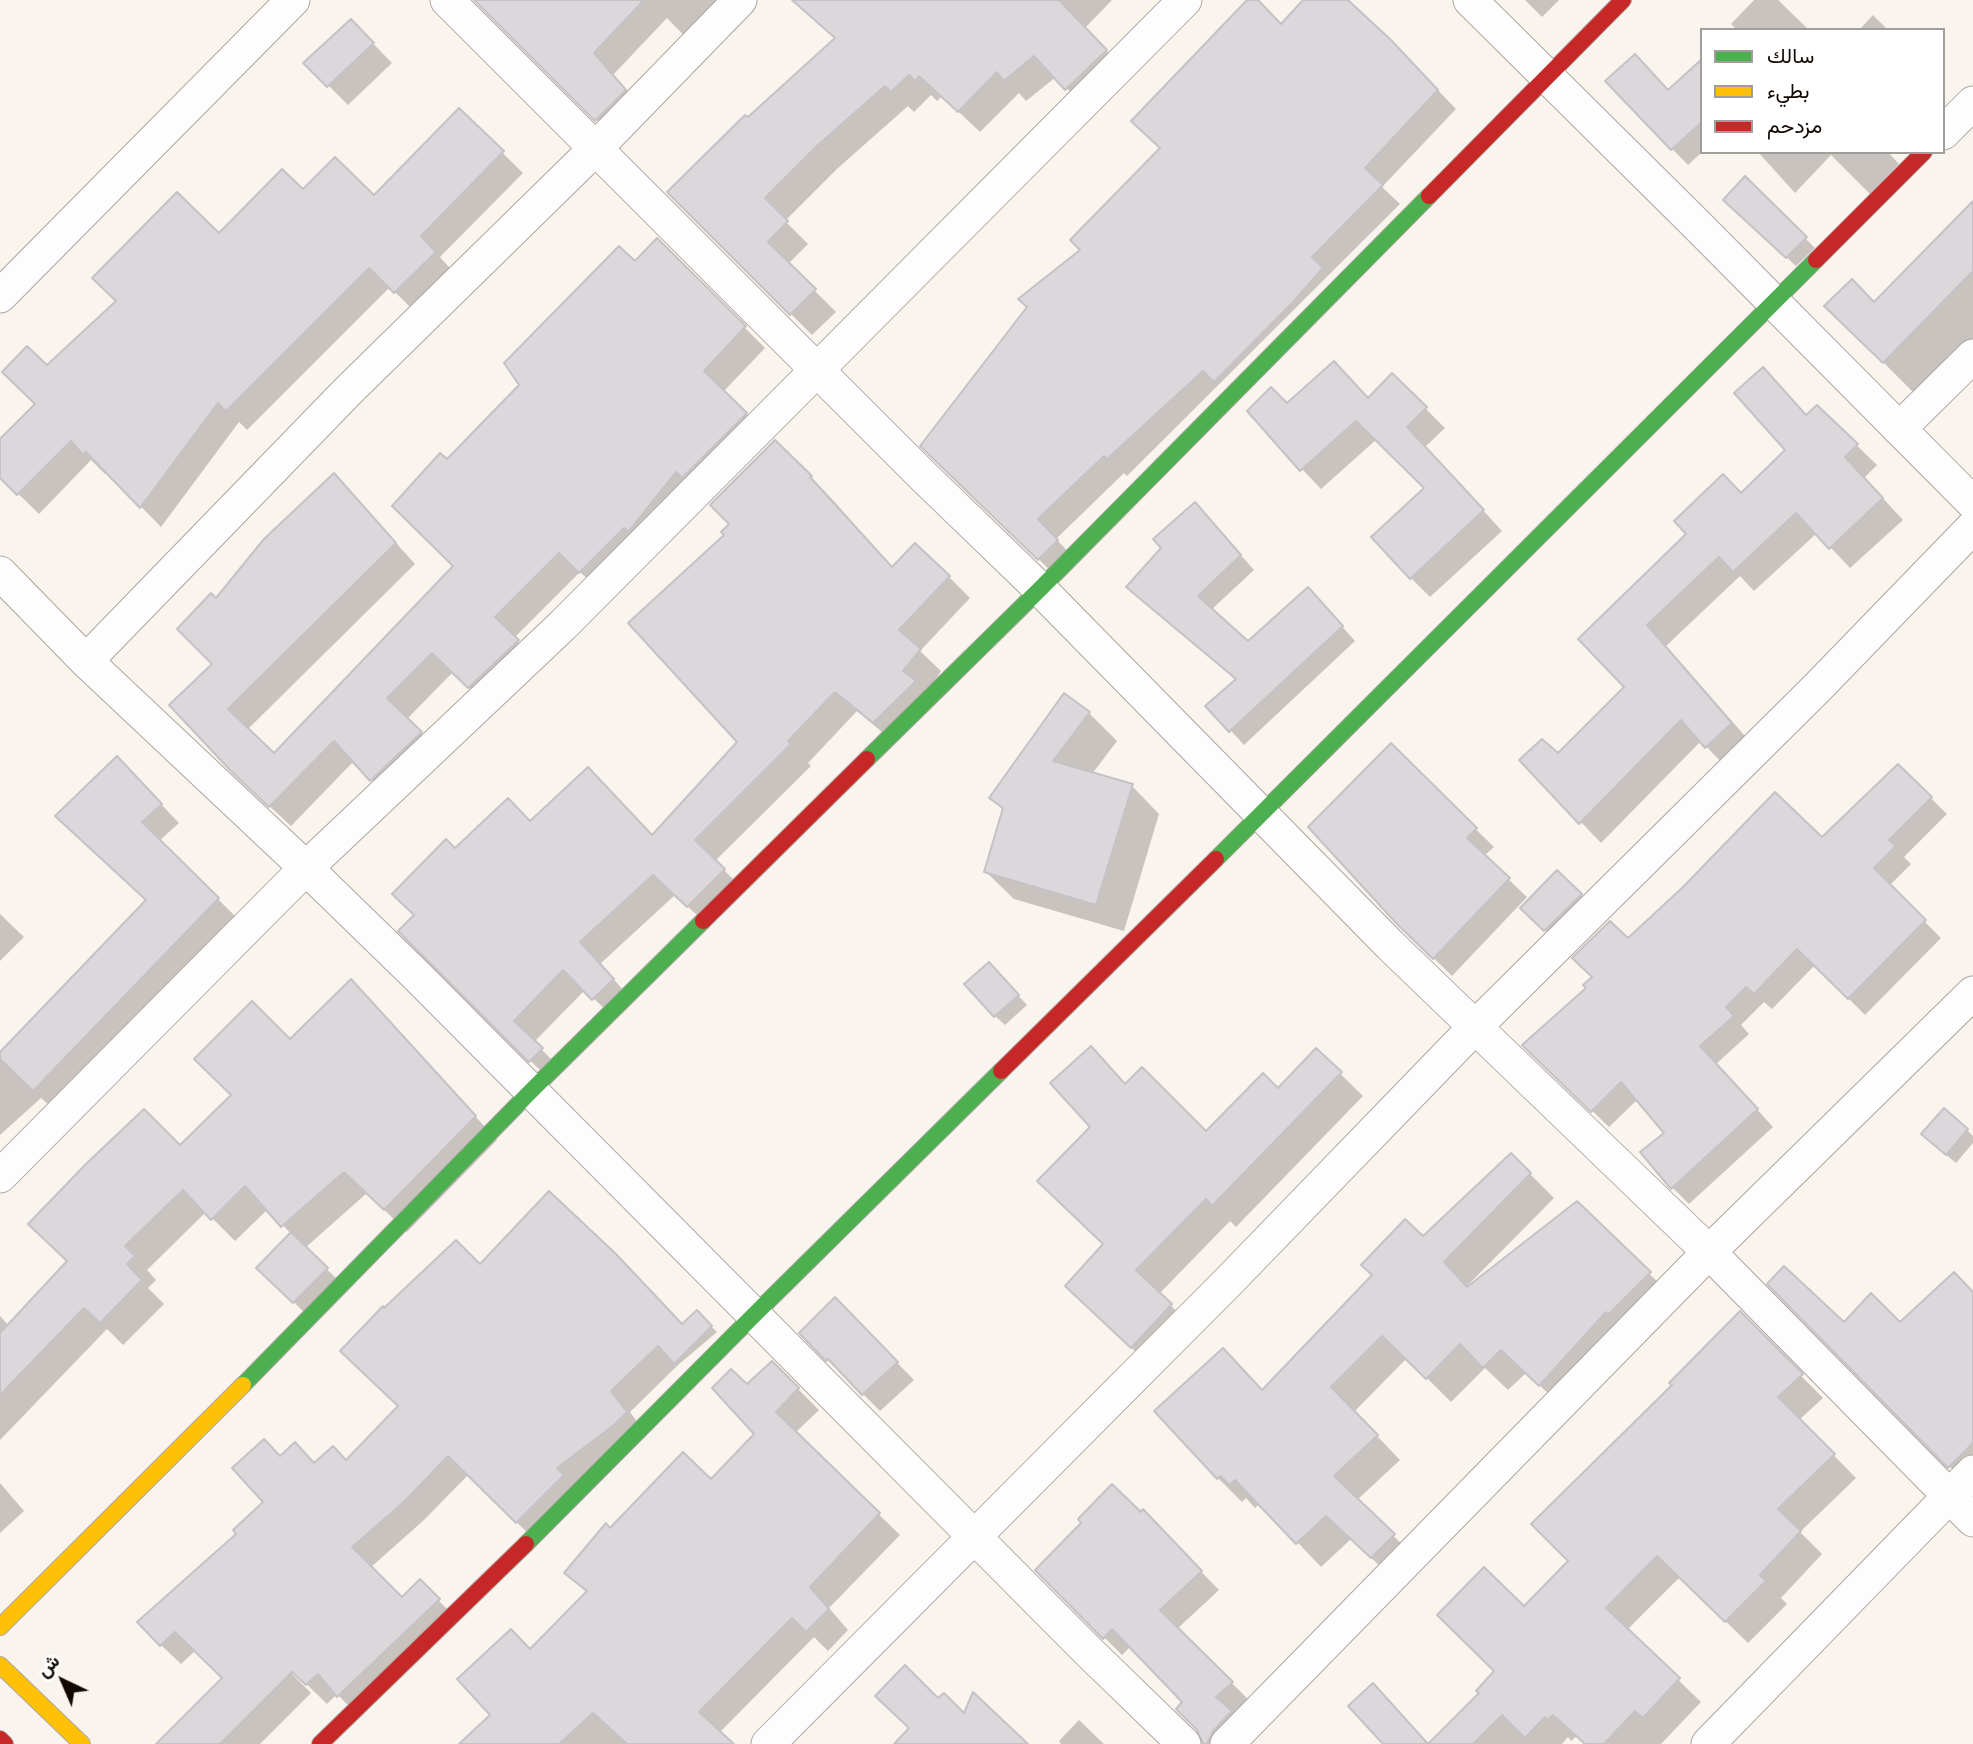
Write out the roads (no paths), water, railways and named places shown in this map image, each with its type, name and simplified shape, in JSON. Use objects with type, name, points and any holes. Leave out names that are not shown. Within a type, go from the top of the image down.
[{"type":"street","points":[[0,296],[293,0]]},
{"type":"street","points":[[447,0],[1040,589],[1390,945],[1709,1252],[1973,1520]]},
{"type":"street","points":[[86,661],[348,391],[596,148],[740,0]]},
{"type":"street","points":[[0,1176],[306,868],[563,625],[1185,0]]},
{"type":"street","points":[[1470,0],[1973,503]]},
{"type":"street","points":[[0,1627],[262,1366],[531,1091],[1040,589],[1623,0]]},
{"type":"street","points":[[1945,131],[1973,103]]},
{"type":"street","points":[[320,1744],[478,1593],[1922,154]]},
{"type":"street","points":[[1899,429],[1973,356]]},
{"type":"street","points":[[768,1744],[1229,1281],[1474,1028],[1817,688],[1973,527]]},
{"type":"street","points":[[0,573],[86,661],[306,868],[1184,1744]]},
{"type":"street","points":[[1227,1744],[1709,1252],[1973,993]]},
{"type":"street","points":[[1708,1744],[1973,1472]]},
{"type":"street","points":[[0,1665],[82,1744]]},
{"type":"street","points":[[0,1739],[5,1744]]}]
